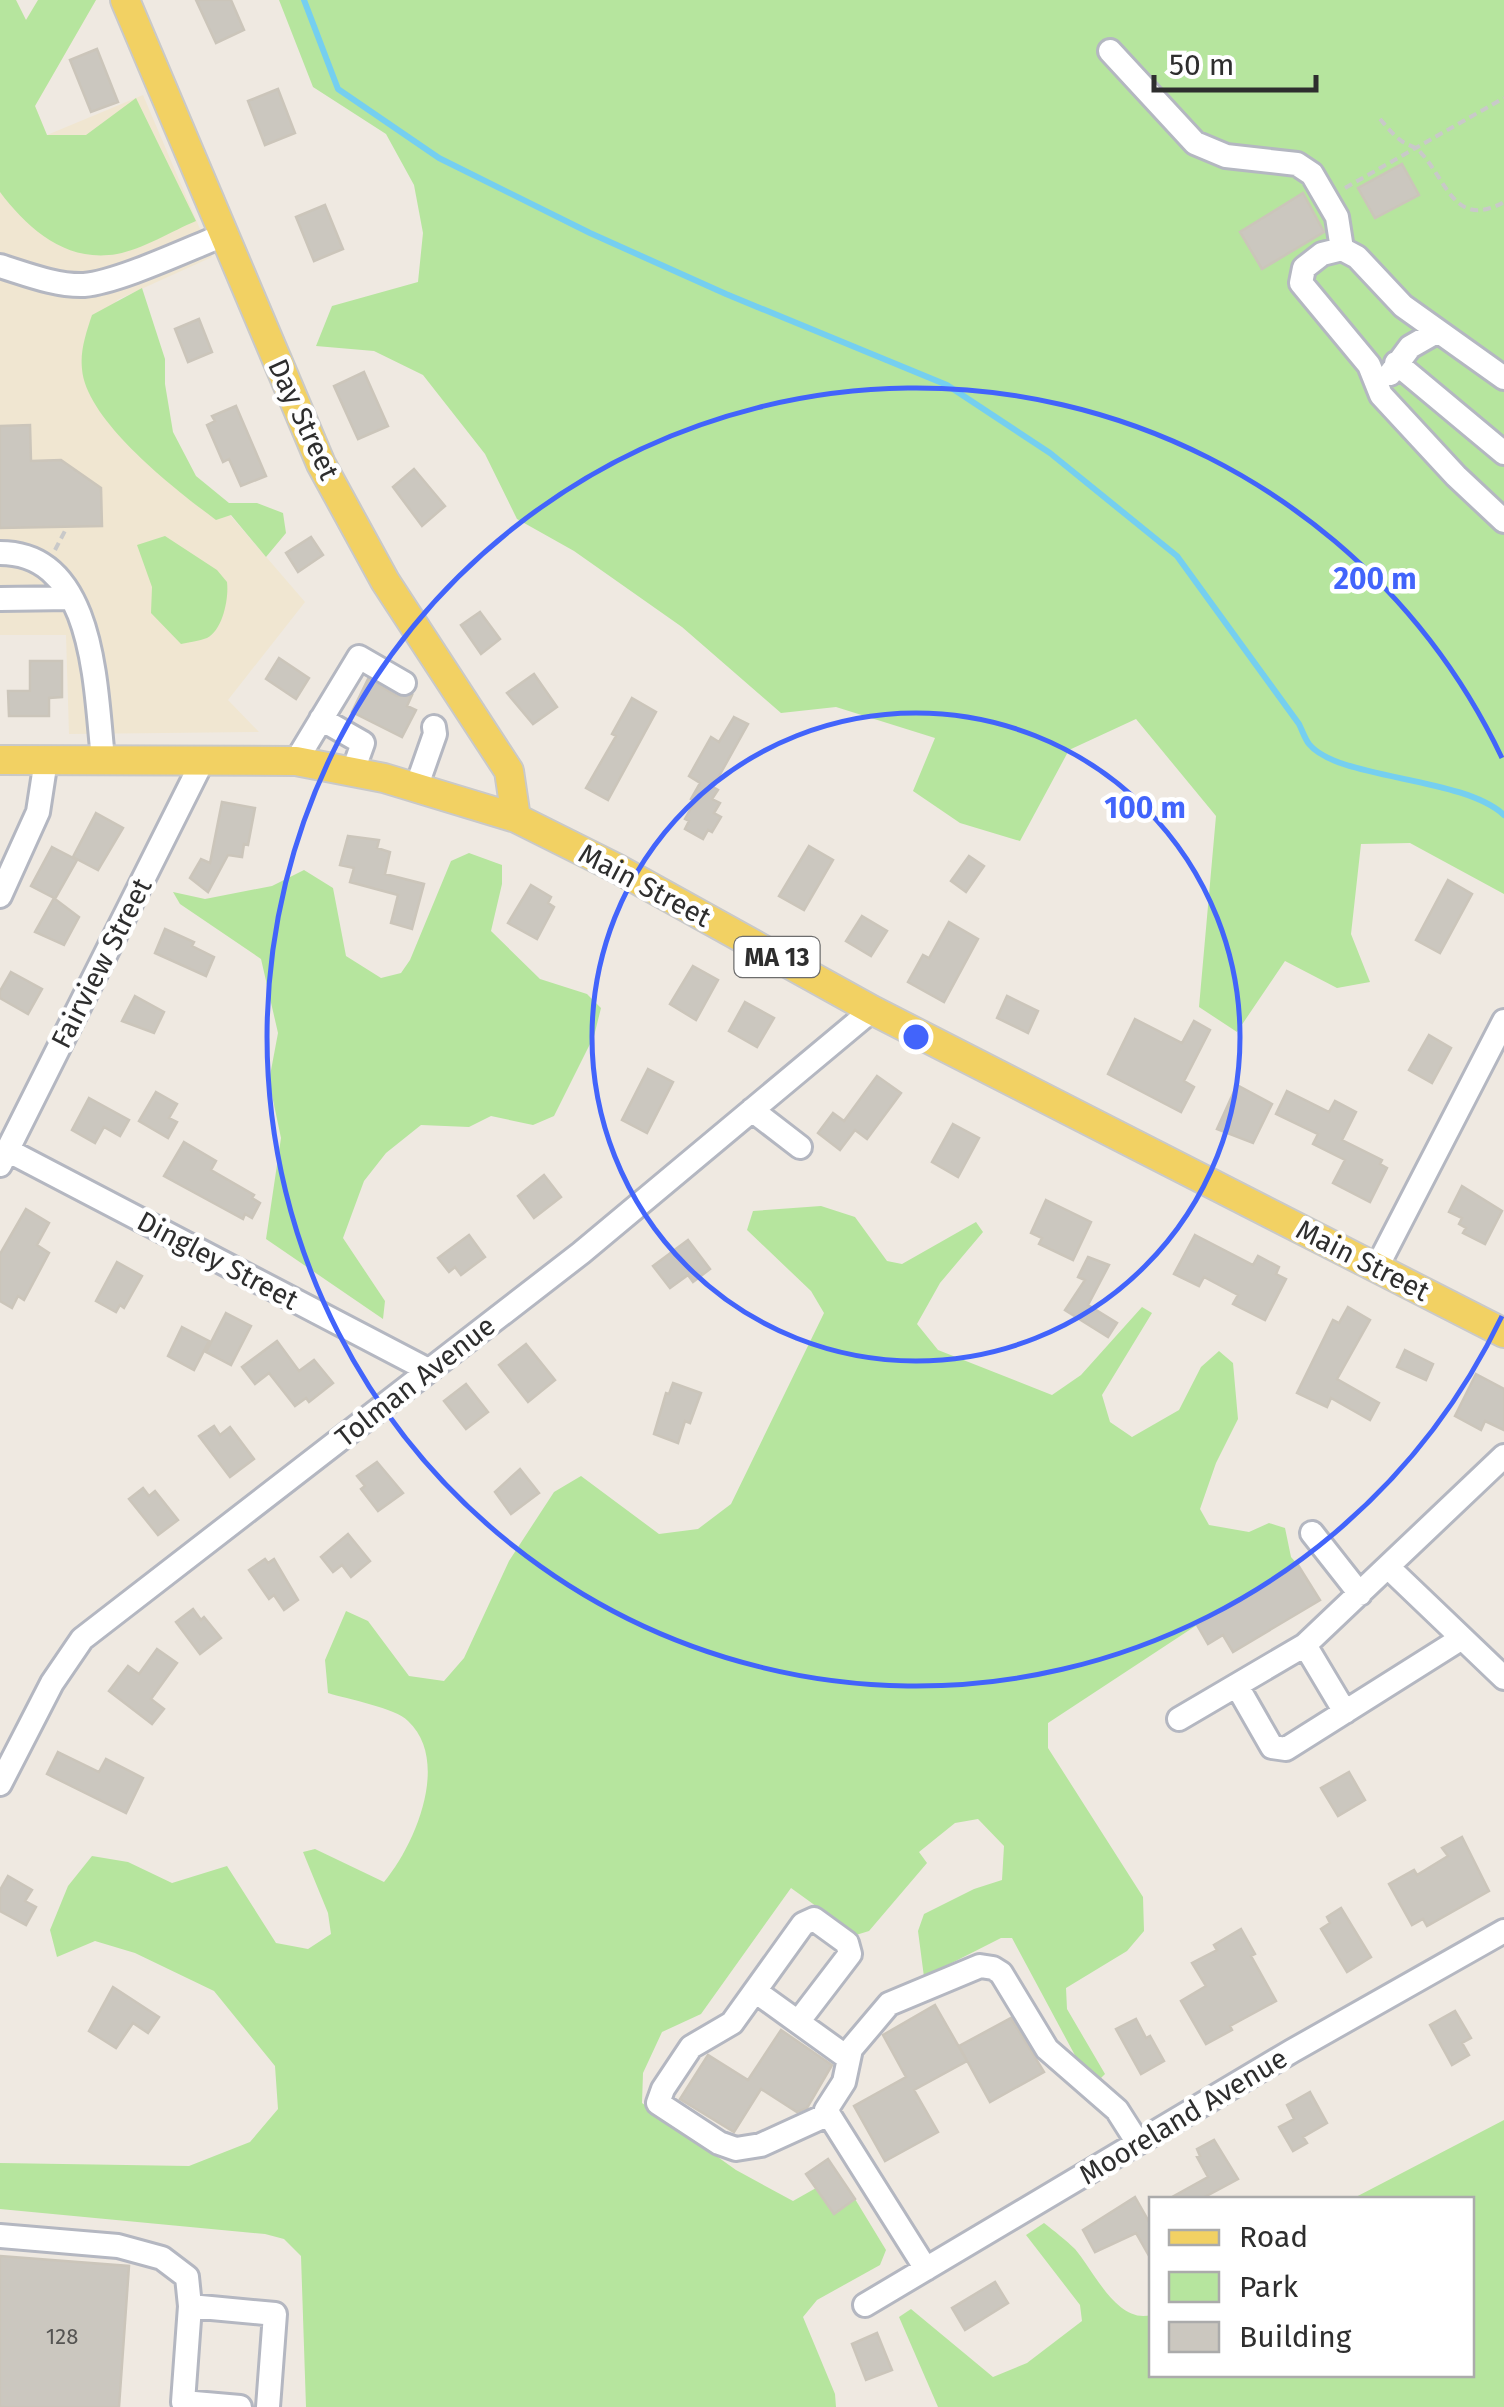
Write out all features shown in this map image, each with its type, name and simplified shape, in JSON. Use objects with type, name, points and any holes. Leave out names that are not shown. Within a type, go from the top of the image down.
[{"type":"main road","name":"Day Street","points":[[126,0],[321,464],[385,581],[509,771],[516,818]]},
{"type":"main road","name":"Main Street","points":[[0,760],[296,761],[416,788],[516,818],[616,868],[872,1010],[1504,1333]]},
{"type":"street","points":[[1110,51],[1194,143],[1238,158],[1296,164],[1312,174],[1337,217],[1342,249]]},
{"type":"street","points":[[0,266],[58,282],[84,284],[107,280],[224,236]]},
{"type":"street","points":[[1504,378],[1403,306],[1357,257],[1342,249],[1322,254],[1304,268],[1302,283],[1369,365],[1382,394],[1456,476],[1504,521]]},
{"type":"street","points":[[1382,394],[1396,363],[1410,347],[1438,332]]},
{"type":"street","points":[[1396,363],[1504,453]]},
{"type":"street","points":[[0,553],[20,553],[42,562],[65,586],[80,616],[93,663],[103,758]]},
{"type":"street","points":[[0,599],[71,598]]},
{"type":"street","points":[[296,761],[359,657],[404,682]]},
{"type":"street","points":[[320,719],[363,743],[352,772]]},
{"type":"street","points":[[416,788],[434,726]]},
{"type":"street","points":[[0,896],[38,812],[46,760]]},
{"type":"street","name":"Fairview Street","points":[[4,1158],[203,760]]},
{"type":"street","name":"Tolman Avenue","points":[[0,1784],[52,1683],[82,1639],[120,1614],[581,1253],[872,1010]]},
{"type":"street","points":[[1377,1267],[1504,1022]]},
{"type":"street","points":[[752,1110],[800,1147]]},
{"type":"street","name":"Dingley Street","points":[[4,1158],[428,1370]]},
{"type":"street","points":[[1179,1719],[1305,1645],[1504,1456]]},
{"type":"street","points":[[1312,1533],[1360,1594]]},
{"type":"street","points":[[1388,1567],[1504,1678]]},
{"type":"street","points":[[1237,1686],[1272,1747],[1286,1749],[1462,1638]]},
{"type":"street","points":[[1305,1645],[1345,1712]]},
{"type":"street","points":[[798,2022],[850,1954],[848,1943],[814,1919],[809,1920],[732,2023],[691,2047],[658,2103],[719,2144],[736,2149],[762,2145],[829,2114]]},
{"type":"street","name":"Mooreland Avenue","points":[[866,2305],[1138,2142],[1504,1931]]},
{"type":"street","points":[[926,2269],[826,2110],[844,2082],[854,2044],[889,2004],[980,1966],[989,1966],[1001,1974],[1048,2050],[1117,2110],[1138,2142]]},
{"type":"street","points":[[755,1991],[848,2058]]},
{"type":"street","points":[[0,2236],[118,2246],[162,2258],[187,2277],[190,2306],[182,2402],[240,2407]]},
{"type":"street","points":[[190,2306],[275,2314],[268,2407]]},
{"type":"path","points":[[1328,198],[1504,98]]},
{"type":"path","points":[[1380,120],[1396,137],[1416,148],[1447,191],[1466,208],[1482,212],[1504,202]]},
{"type":"path","points":[[55,550],[67,527]]},
{"type":"shaded area","points":[[0,0],[16,0],[26,20],[38,0],[96,0],[35,106],[47,135],[143,95],[212,257],[117,300],[99,394],[230,515],[305,602],[228,700],[259,732],[69,734],[66,635],[0,635]]},
{"type":"green space","points":[[0,0],[16,0],[26,20],[38,0],[96,0],[35,106],[47,135],[86,135],[136,98],[196,221],[137,248],[98,255],[65,248],[50,240],[11,206],[0,192]]},
{"type":"green space","points":[[279,0],[1504,0],[1504,894],[1410,843],[1361,844],[1351,934],[1370,982],[1337,988],[1285,961],[1237,1032],[1199,1007],[1216,816],[1136,719],[1069,750],[1020,841],[960,823],[913,791],[935,738],[836,707],[781,713],[682,627],[574,551],[517,519],[485,454],[423,375],[374,351],[316,346],[332,306],[418,282],[423,233],[414,185],[386,134],[313,87]]},
{"type":"green space","points":[[142,288],[165,359],[173,432],[196,476],[229,503],[257,503],[283,513],[286,533],[266,557],[231,515],[216,520],[136,453],[99,410],[87,389],[82,356],[92,315]]},
{"type":"green space","points":[[165,536],[217,570],[227,582],[224,613],[207,638],[181,644],[151,613],[152,587],[137,545]]},
{"type":"green space","points":[[469,853],[502,865],[502,884],[491,931],[540,979],[587,994],[601,1008],[594,1036],[554,1116],[533,1125],[491,1116],[469,1127],[421,1125],[386,1153],[364,1181],[343,1238],[385,1301],[383,1319],[266,1239],[281,1138],[269,1081],[278,1033],[261,959],[180,904],[173,892],[205,899],[272,886],[304,870],[333,888],[346,956],[381,978],[401,973],[451,861]]},
{"type":"green space","points":[[821,1206],[855,1217],[887,1261],[902,1264],[976,1222],[983,1232],[940,1283],[917,1324],[938,1350],[1052,1395],[1081,1375],[1142,1307],[1152,1313],[1102,1395],[1110,1422],[1132,1437],[1179,1410],[1201,1367],[1219,1351],[1233,1363],[1238,1419],[1216,1463],[1200,1509],[1209,1525],[1249,1532],[1269,1523],[1285,1528],[1291,1557],[1298,1565],[1197,1625],[1048,1723],[1048,1748],[1143,1897],[1144,1931],[1127,1951],[1066,1988],[1067,2009],[1105,2074],[1097,2082],[1085,2074],[1012,1938],[1001,1938],[924,1977],[918,1931],[924,1914],[1002,1880],[1004,1846],[978,1819],[955,1823],[919,1852],[927,1863],[869,1931],[856,1935],[791,1888],[701,2014],[662,2032],[643,2073],[642,2103],[736,2170],[793,2201],[816,2188],[834,2214],[855,2199],[886,2250],[880,2265],[817,2300],[803,2317],[835,2394],[836,2407],[306,2407],[301,2256],[284,2239],[0,2209],[0,2163],[189,2166],[250,2142],[278,2109],[275,2066],[214,1991],[135,1953],[95,1941],[57,1957],[50,1930],[68,1886],[92,1856],[128,1862],[172,1883],[227,1866],[276,1943],[308,1949],[331,1934],[328,1913],[303,1852],[315,1849],[384,1882],[417,1825],[427,1780],[427,1758],[421,1738],[408,1721],[382,1708],[328,1693],[325,1660],[346,1611],[368,1621],[409,1676],[444,1681],[464,1658],[509,1561],[554,1492],[581,1476],[659,1534],[698,1529],[731,1504],[824,1313],[811,1291],[747,1230],[753,1211]]},
{"type":"green space","points":[[1504,2120],[1504,2407],[938,2407],[899,2317],[911,2309],[993,2377],[1027,2363],[1082,2321],[1080,2305],[1026,2235],[1044,2223],[1075,2249],[1117,2304],[1127,2312],[1149,2315],[1149,2377],[1474,2377],[1474,2197],[1356,2197]]},
{"type":"building","points":[[196,0],[231,0],[244,30],[216,43]]},
{"type":"building","points":[[97,49],[118,102],[91,112],[70,60]]},
{"type":"building","points":[[278,89],[295,133],[265,145],[248,101]]},
{"type":"building","points":[[1402,164],[1419,195],[1375,218],[1358,188]]},
{"type":"building","points":[[1303,193],[1324,232],[1262,269],[1240,232]]},
{"type":"building","points":[[325,205],[343,249],[314,261],[296,217]]},
{"type":"building","points":[[199,319],[212,352],[188,362],[175,329]]},
{"type":"building","points":[[364,372],[388,426],[358,439],[334,386]]},
{"type":"building","points":[[236,406],[266,476],[241,486],[229,459],[223,462],[207,425],[215,421],[212,416]]},
{"type":"building","points":[[30,425],[31,461],[61,460],[101,488],[102,526],[0,528],[0,426]]},
{"type":"building","points":[[414,469],[445,506],[422,526],[393,487]]},
{"type":"building","points":[[311,537],[323,555],[298,572],[286,553]]},
{"type":"building","points":[[480,612],[500,639],[481,654],[461,625]]},
{"type":"building","points":[[279,658],[309,678],[296,699],[266,679]]},
{"type":"building","points":[[30,661],[62,661],[62,697],[49,698],[49,716],[9,716],[8,691],[30,691]]},
{"type":"building","points":[[534,674],[557,707],[533,724],[507,693]]},
{"type":"building","points":[[368,679],[397,696],[412,695],[407,706],[416,710],[402,737],[352,712]]},
{"type":"building","points":[[632,698],[656,712],[608,800],[586,788],[616,736],[612,734]]},
{"type":"building","points":[[734,717],[748,724],[713,787],[718,790],[712,799],[720,803],[714,813],[721,817],[703,839],[685,829],[689,821],[685,819],[695,801],[691,799],[700,783],[689,776],[711,737],[719,742]]},
{"type":"building","points":[[222,802],[255,808],[242,857],[228,855],[208,892],[190,878],[201,859],[210,863]]},
{"type":"building","points":[[96,813],[123,828],[98,870],[73,857]]},
{"type":"building","points":[[348,836],[379,840],[377,848],[390,852],[385,874],[424,884],[412,929],[391,923],[398,895],[350,882],[354,868],[340,865]]},
{"type":"building","points":[[809,846],[833,860],[804,910],[779,896]]},
{"type":"building","points":[[52,847],[77,860],[55,899],[79,917],[64,945],[35,932],[54,898],[31,886]]},
{"type":"building","points":[[969,856],[984,866],[966,892],[951,881]]},
{"type":"building","points":[[1448,880],[1472,894],[1440,953],[1416,940]]},
{"type":"building","points":[[531,885],[551,897],[548,903],[554,907],[537,939],[508,923]]},
{"type":"building","points":[[862,916],[887,931],[871,956],[846,941]]},
{"type":"building","points":[[949,922],[978,939],[944,1002],[908,982],[923,955],[929,958]]},
{"type":"building","points":[[165,929],[194,942],[192,946],[214,957],[206,976],[155,953]]},
{"type":"building","points":[[693,966],[718,980],[696,1020],[670,1004]]},
{"type":"building","points":[[11,972],[42,989],[28,1014],[0,998]]},
{"type":"building","points":[[135,996],[164,1012],[154,1033],[122,1021]]},
{"type":"building","points":[[1007,996],[1038,1011],[1028,1033],[997,1018]]},
{"type":"building","points":[[745,1002],[774,1018],[757,1047],[729,1031]]},
{"type":"building","points":[[1135,1019],[1182,1043],[1194,1021],[1210,1030],[1184,1081],[1194,1087],[1181,1112],[1108,1074]]},
{"type":"building","points":[[1429,1035],[1451,1048],[1432,1083],[1409,1070]]},
{"type":"building","points":[[648,1069],[673,1082],[647,1133],[622,1120]]},
{"type":"building","points":[[877,1076],[901,1093],[867,1139],[855,1130],[840,1150],[818,1133],[833,1113],[844,1121]]},
{"type":"building","points":[[1237,1085],[1272,1104],[1253,1143],[1217,1129]]},
{"type":"building","points":[[1287,1091],[1329,1112],[1335,1101],[1356,1112],[1342,1140],[1382,1160],[1380,1164],[1387,1168],[1370,1202],[1333,1183],[1345,1160],[1313,1144],[1318,1134],[1276,1114]]},
{"type":"building","points":[[156,1092],[177,1104],[169,1118],[177,1122],[168,1138],[139,1121]]},
{"type":"building","points":[[89,1098],[129,1120],[120,1136],[104,1127],[95,1143],[72,1130]]},
{"type":"building","points":[[953,1124],[979,1138],[958,1177],[932,1162]]},
{"type":"building","points":[[184,1142],[216,1161],[211,1170],[254,1195],[252,1198],[260,1203],[252,1218],[245,1214],[243,1219],[164,1176]]},
{"type":"building","points":[[544,1175],[561,1197],[534,1218],[518,1196]]},
{"type":"building","points":[[1462,1186],[1502,1211],[1485,1244],[1463,1233],[1466,1228],[1459,1224],[1462,1218],[1449,1212]]},
{"type":"building","points":[[1046,1200],[1091,1222],[1073,1260],[1039,1244],[1042,1238],[1031,1233]]},
{"type":"building","points":[[26,1209],[49,1223],[37,1245],[49,1253],[24,1300],[18,1296],[12,1308],[0,1301],[0,1254]]},
{"type":"building","points":[[469,1235],[485,1257],[461,1275],[455,1267],[449,1272],[438,1258]]},
{"type":"building","points":[[1195,1235],[1253,1265],[1258,1256],[1279,1267],[1276,1274],[1286,1279],[1265,1320],[1233,1304],[1238,1295],[1204,1277],[1199,1286],[1174,1274]]},
{"type":"building","points":[[688,1240],[710,1269],[693,1282],[688,1275],[670,1288],[653,1266]]},
{"type":"building","points":[[1088,1257],[1109,1265],[1088,1305],[1117,1323],[1108,1337],[1065,1310],[1085,1280],[1078,1277]]},
{"type":"building","points":[[117,1262],[142,1276],[124,1308],[120,1305],[116,1312],[96,1301]]},
{"type":"building","points":[[1348,1307],[1370,1320],[1337,1379],[1379,1403],[1370,1420],[1331,1398],[1327,1407],[1297,1393],[1333,1320],[1339,1323]]},
{"type":"building","points":[[226,1313],[251,1326],[231,1365],[206,1352]]},
{"type":"building","points":[[182,1327],[209,1341],[194,1370],[168,1356]]},
{"type":"building","points":[[277,1341],[299,1371],[314,1360],[333,1383],[309,1402],[306,1398],[295,1406],[269,1373],[255,1384],[242,1367]]},
{"type":"building","points":[[526,1344],[555,1380],[528,1402],[499,1365]]},
{"type":"building","points":[[1405,1350],[1433,1364],[1426,1380],[1397,1367]]},
{"type":"building","points":[[1476,1374],[1504,1389],[1504,1430],[1485,1421],[1481,1430],[1455,1416]]},
{"type":"building","points":[[673,1383],[701,1393],[678,1443],[654,1434],[666,1393],[669,1394]]},
{"type":"building","points":[[466,1384],[488,1412],[466,1429],[444,1401]]},
{"type":"building","points":[[214,1426],[220,1435],[230,1427],[254,1459],[230,1477],[199,1436]]},
{"type":"building","points":[[377,1462],[403,1493],[378,1511],[361,1489],[365,1486],[357,1476]]},
{"type":"building","points":[[520,1469],[539,1493],[511,1514],[495,1492]]},
{"type":"building","points":[[143,1488],[149,1496],[155,1491],[178,1520],[158,1535],[129,1499]]},
{"type":"building","points":[[348,1534],[370,1561],[351,1577],[342,1565],[333,1572],[321,1557]]},
{"type":"building","points":[[265,1559],[268,1563],[274,1559],[298,1600],[284,1610],[274,1595],[269,1599],[249,1570]]},
{"type":"building","points":[[1298,1565],[1320,1600],[1233,1652],[1223,1635],[1208,1644],[1197,1625]]},
{"type":"building","points":[[193,1609],[221,1638],[200,1654],[176,1622]]},
{"type":"building","points":[[157,1649],[177,1663],[151,1699],[164,1709],[152,1724],[109,1691],[128,1666],[139,1674]]},
{"type":"building","points":[[58,1752],[99,1772],[106,1759],[143,1778],[126,1813],[47,1774]]},
{"type":"building","points":[[1349,1772],[1365,1800],[1338,1816],[1321,1788]]},
{"type":"building","points":[[1462,1837],[1489,1891],[1427,1926],[1423,1919],[1412,1925],[1389,1884],[1414,1870],[1417,1875],[1448,1856],[1442,1848]]},
{"type":"building","points":[[8,1876],[32,1890],[25,1901],[36,1907],[26,1925],[0,1911],[0,1890]]},
{"type":"building","points":[[1341,1908],[1371,1957],[1347,1972],[1321,1929],[1330,1923],[1327,1917]]},
{"type":"building","points":[[1241,1929],[1276,2001],[1206,2044],[1181,2001],[1206,1986],[1192,1963],[1217,1950],[1214,1945]]},
{"type":"building","points":[[113,1987],[159,2017],[148,2033],[133,2023],[116,2048],[89,2031]]},
{"type":"building","points":[[935,2005],[967,2061],[914,2090],[938,2132],[885,2161],[854,2106],[906,2077],[883,2035]]},
{"type":"building","points":[[1455,2011],[1471,2038],[1462,2043],[1469,2055],[1452,2065],[1430,2025]]},
{"type":"building","points":[[1011,2018],[1044,2072],[990,2102],[959,2046]]},
{"type":"building","points":[[1136,2019],[1164,2061],[1141,2074],[1116,2029]]},
{"type":"building","points":[[781,2030],[832,2065],[807,2108],[797,2112],[761,2089],[734,2132],[680,2099],[708,2055],[748,2080]]},
{"type":"building","points":[[1310,2092],[1327,2123],[1303,2137],[1307,2143],[1293,2151],[1279,2127],[1294,2119],[1287,2105]]},
{"type":"building","points":[[1214,2140],[1238,2179],[1205,2197],[1172,2197],[1208,2177],[1197,2149]]},
{"type":"building","points":[[828,2159],[855,2199],[834,2214],[806,2174]]},
{"type":"building","points":[[1135,2197],[1149,2222],[1149,2256],[1136,2233],[1095,2252],[1083,2230]]},
{"type":"building","points":[[0,2256],[129,2266],[119,2407],[0,2407]]},
{"type":"building","points":[[995,2282],[1008,2303],[965,2330],[952,2308]]},
{"type":"building","points":[[877,2333],[892,2370],[866,2380],[852,2344]]},
{"type":"waterway","points":[[304,0],[338,89],[439,158],[590,233],[726,294],[947,385],[1050,453],[1177,556],[1299,724],[1309,744],[1324,756],[1460,793],[1485,802],[1504,815]]}]
